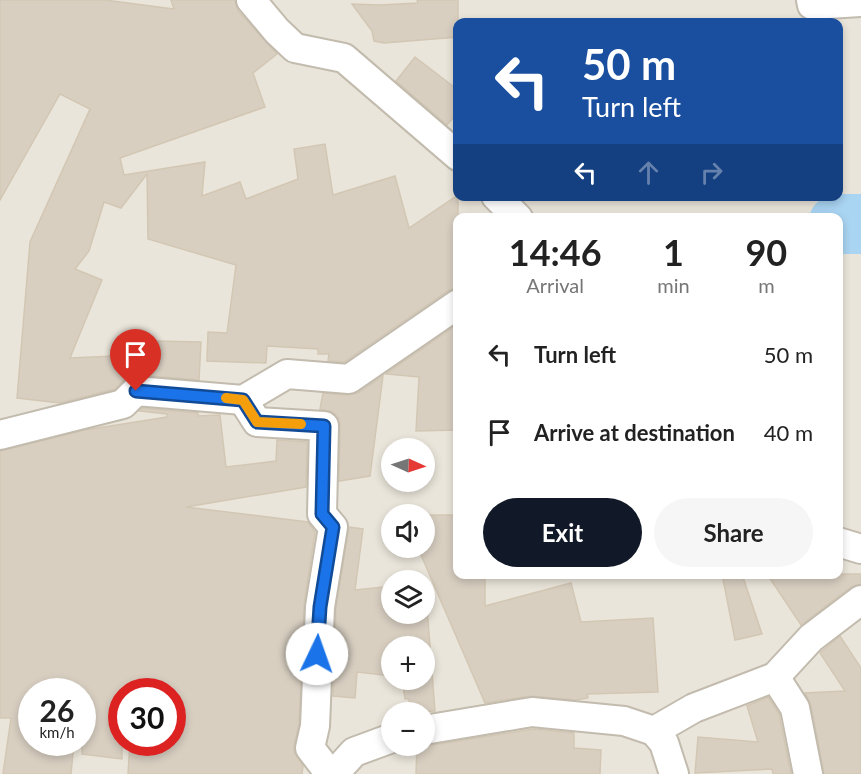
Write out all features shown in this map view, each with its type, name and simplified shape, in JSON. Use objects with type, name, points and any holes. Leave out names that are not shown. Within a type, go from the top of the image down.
[{"type":"street","points":[[251,0],[295,48],[344,58],[453,152]]},
{"type":"street","points":[[811,0],[812,5],[861,2]]},
{"type":"street","points":[[501,201],[513,213]]},
{"type":"street","points":[[0,435],[123,404],[136,391],[243,400],[287,374],[349,379],[453,307]]},
{"type":"street","points":[[243,400],[257,422],[324,426],[322,514],[333,527],[320,607],[315,726],[310,748],[332,774],[354,752],[381,742]]},
{"type":"street","points":[[843,544],[861,549]]},
{"type":"street","points":[[654,731],[694,708],[775,677],[811,638],[861,600]]},
{"type":"street","points":[[775,677],[795,708],[808,774]]},
{"type":"street","points":[[435,728],[532,712],[624,721],[654,731],[664,743],[674,774]]},
{"type":"shaded area","points":[[0,0],[861,0],[861,774],[0,774]]},
{"type":"building","points":[[0,0],[105,0],[174,9],[171,0],[235,0],[238,11],[277,54],[253,73],[265,107],[120,158],[124,175],[205,162],[202,196],[240,182],[246,199],[298,179],[294,149],[325,144],[333,195],[395,176],[409,228],[453,198],[453,201],[458,201],[458,213],[453,213],[453,289],[344,362],[328,361],[329,354],[318,354],[318,349],[267,346],[266,363],[207,361],[208,332],[227,333],[236,265],[148,239],[147,174],[121,208],[104,202],[89,251],[75,269],[102,280],[70,358],[137,355],[137,351],[157,352],[158,341],[201,342],[199,380],[137,375],[125,379],[115,389],[60,403],[17,398],[30,242],[90,109],[60,94],[0,200]]},
{"type":"building","points":[[417,0],[458,0],[458,18],[453,18],[453,37],[384,43],[374,41],[372,31],[352,4],[380,5],[418,3]]},
{"type":"building","points":[[415,57],[453,86],[453,118],[447,125],[396,81]]},
{"type":"building","points":[[453,327],[453,430],[416,431],[419,377],[386,374]]},
{"type":"building","points":[[383,376],[370,476],[339,481],[339,419],[333,412],[320,409],[323,393],[348,395],[358,393]]},
{"type":"building","points":[[142,408],[198,413],[198,416],[220,415],[226,467],[276,461],[277,440],[307,442],[306,487],[186,507],[308,522],[315,532],[304,604],[299,724],[294,745],[294,752],[303,766],[302,774],[128,774],[129,756],[186,756],[186,678],[108,678],[108,756],[122,756],[122,759],[96,756],[96,678],[18,678],[18,756],[73,756],[71,774],[3,774],[11,718],[0,718],[0,451],[85,430],[167,417],[167,414],[139,411]]},
{"type":"building","points":[[435,515],[453,515],[453,579],[485,579],[485,606],[571,583],[581,622],[653,618],[658,692],[587,694],[588,698],[575,700],[530,696],[485,703],[435,587],[435,570],[428,570],[422,558],[435,558]]},
{"type":"building","points":[[349,527],[363,529],[355,590],[381,587],[381,624],[428,624],[429,636],[381,636],[381,675],[357,672],[355,698],[333,696],[336,609]]},
{"type":"building","points":[[843,574],[861,574],[861,584],[851,587],[801,625],[770,579],[843,579]]},
{"type":"building","points":[[723,579],[744,579],[762,634],[735,640]]},
{"type":"building","points":[[840,636],[861,668],[861,774],[824,774],[811,705],[805,693],[845,691],[820,653]]},
{"type":"building","points":[[404,690],[433,690],[434,702],[409,702],[409,699],[405,699]]},
{"type":"building","points":[[768,697],[779,714],[791,774],[773,774],[772,769],[695,773],[698,737],[758,742],[747,706]]},
{"type":"building","points":[[533,729],[574,733],[574,748],[601,750],[600,774],[416,774],[417,756],[435,756],[435,745]]},
{"type":"waterway","points":[[843,224],[861,224]]},
{"type":"slow traffic","points":[[226,398],[243,400],[257,422],[301,424]]},
{"type":"route","points":[[136,391],[243,400],[257,422],[324,426],[322,514],[333,527],[320,607],[317,654]]}]
